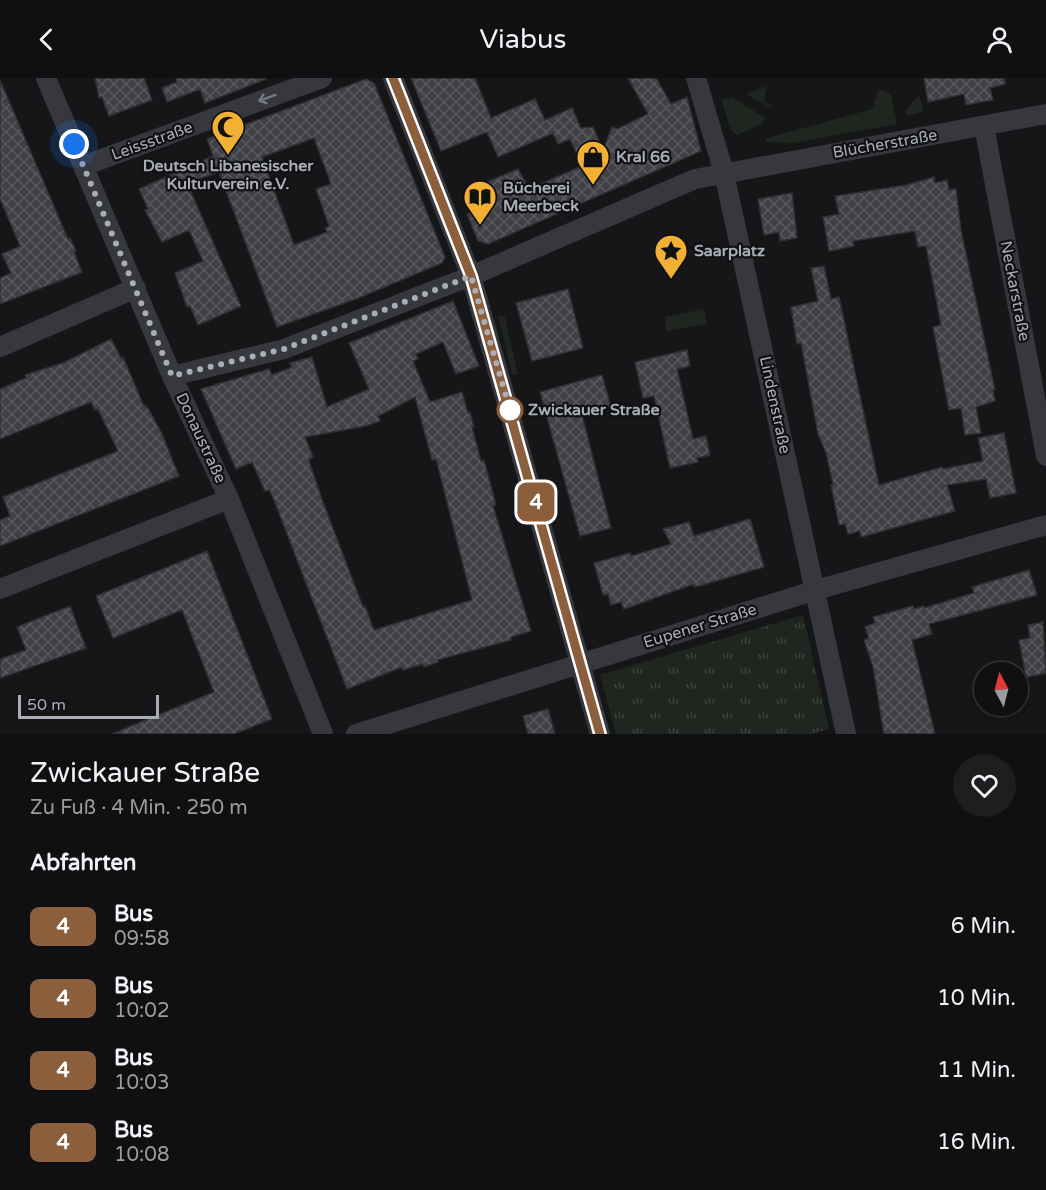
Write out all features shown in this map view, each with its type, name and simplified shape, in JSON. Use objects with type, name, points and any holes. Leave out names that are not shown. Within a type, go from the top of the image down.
[{"type":"street","name":"Donaustraße","points":[[46,78],[172,376],[229,499],[322,734]]},
{"type":"street","name":"Leissstraße","points":[[82,166],[322,78]]},
{"type":"street","points":[[393,78],[471,276],[600,734]]},
{"type":"street","name":"Lindenstraße","points":[[696,78],[724,172],[846,734]]},
{"type":"street","name":"Blücherstraße","points":[[724,172],[1046,114]]},
{"type":"street","name":"Neckarstraße","points":[[984,126],[1046,456]]},
{"type":"street","points":[[172,376],[284,349],[471,276],[695,179],[724,172]]},
{"type":"street","points":[[0,347],[135,288]]},
{"type":"street","points":[[0,589],[229,499]]},
{"type":"street","name":"Eupener Straße","points":[[356,734],[816,590],[1046,525]]},
{"type":"green space","points":[[767,86],[764,100],[775,110],[746,94]]},
{"type":"green space","points":[[879,89],[891,94],[897,124],[792,143],[765,142],[767,138],[872,109]]},
{"type":"green space","points":[[918,89],[923,112],[906,116],[905,111],[919,95]]},
{"type":"green space","points":[[732,97],[765,118],[762,124],[737,135],[730,129],[722,100]]},
{"type":"green space","points":[[704,309],[707,324],[666,331],[665,317]]},
{"type":"green space","points":[[498,315],[505,317],[518,374],[512,375]]},
{"type":"green space","points":[[803,615],[829,729],[811,734],[616,734],[600,675]]},
{"type":"building","points":[[95,78],[144,78],[152,100],[109,116],[102,97],[99,98]]},
{"type":"building","points":[[176,78],[266,79],[205,103],[200,89],[167,102],[162,88],[177,82]]},
{"type":"building","points":[[411,78],[475,78],[491,118],[535,99],[545,120],[572,108],[581,128],[593,127],[603,150],[612,127],[617,129],[648,114],[628,78],[656,78],[671,104],[687,97],[701,151],[488,244],[478,241],[467,214],[483,207],[475,187],[518,169],[529,189],[582,166],[570,139],[558,144],[553,133],[498,157],[487,132],[441,151]]},
{"type":"building","points":[[924,78],[1004,78],[1005,84],[990,88],[993,100],[966,105],[964,94],[928,102]]},
{"type":"building","points":[[366,79],[374,83],[445,257],[442,263],[356,299],[277,327],[219,172],[187,183],[241,306],[198,325],[190,306],[187,307],[175,273],[203,261],[189,230],[162,242],[145,210],[148,209],[139,189],[213,156],[207,139]],"holes":[[[314,138],[331,184],[316,189],[329,226],[325,228],[327,232],[294,245],[262,157]]]},
{"type":"building","points":[[0,80],[68,239],[70,238],[76,251],[74,252],[82,272],[0,304],[0,278],[11,273],[2,254],[20,246],[0,199]]},
{"type":"building","points":[[934,177],[935,183],[947,180],[949,190],[956,189],[961,230],[995,390],[993,390],[995,401],[976,407],[981,433],[965,435],[961,408],[949,410],[933,327],[941,325],[926,246],[918,247],[915,231],[853,241],[854,246],[829,251],[823,217],[839,214],[835,196],[907,185]]},
{"type":"building","points":[[792,193],[797,238],[780,241],[779,232],[764,235],[758,199]]},
{"type":"building","points":[[824,266],[831,299],[839,297],[879,485],[942,467],[943,469],[983,461],[978,438],[1004,433],[1016,493],[990,498],[986,479],[947,485],[955,511],[861,537],[860,531],[848,534],[845,524],[839,525],[831,485],[833,484],[826,453],[818,434],[801,343],[797,344],[791,307],[818,301],[811,268]]},
{"type":"building","points":[[568,289],[583,348],[532,361],[516,303]]},
{"type":"building","points":[[453,301],[479,366],[456,374],[443,342],[416,354],[418,359],[413,361],[430,402],[462,392],[468,413],[470,412],[481,461],[484,460],[496,505],[493,506],[531,631],[511,637],[511,640],[437,660],[438,662],[424,667],[423,664],[403,670],[402,667],[347,689],[272,495],[269,490],[265,491],[252,462],[236,469],[201,389],[269,369],[272,375],[292,367],[290,363],[312,357],[327,407],[369,389],[349,343]],"holes":[[[415,397],[432,460],[436,459],[472,600],[374,630],[323,502],[310,464],[309,459],[313,457],[305,437],[366,426],[380,421],[378,416]]]},
{"type":"building","points":[[111,339],[121,358],[123,357],[143,404],[148,408],[162,434],[179,476],[0,546],[0,520],[10,516],[3,497],[118,451],[98,409],[95,410],[91,402],[0,439],[0,389],[26,378],[25,375],[63,363]]},
{"type":"building","points":[[687,350],[690,366],[677,369],[693,439],[706,436],[710,455],[697,458],[698,462],[670,468],[654,396],[643,398],[635,362]]},
{"type":"building","points":[[602,375],[611,407],[582,415],[611,528],[580,536],[540,392]]},
{"type":"building","points":[[750,519],[764,567],[695,587],[694,584],[624,609],[621,602],[611,605],[608,594],[603,595],[594,563],[630,553],[631,556],[671,544],[663,529],[689,522],[694,536]]},
{"type":"building","points":[[207,551],[272,719],[234,734],[112,734],[214,692],[182,610],[113,638],[96,596]]},
{"type":"building","points":[[1029,570],[1037,595],[929,624],[932,634],[912,640],[935,734],[884,734],[873,667],[864,640],[869,638],[865,627],[875,623],[873,617],[913,606],[914,609],[924,606],[924,608],[974,593],[972,587]]},
{"type":"building","points":[[70,606],[86,648],[0,678],[0,659],[26,650],[17,627]]},
{"type":"building","points":[[1043,622],[1046,673],[1028,677],[1028,662],[1023,662],[1019,640],[1030,638],[1028,625]]},
{"type":"building","points":[[548,709],[555,734],[528,734],[523,716]]},
{"type":"bus line","name":"4","points":[[393,78],[471,276],[600,734]]},
{"type":"place","name":"Deutsch Libanesischer Kulturverein e.V.","points":[[228,156]]},
{"type":"place","name":"Kral 66","points":[[593,186]]},
{"type":"place","name":"Bücherei Meerbeck","points":[[480,226]]},
{"type":"place","name":"Saarplatz","points":[[671,280]]},
{"type":"place","name":"Zwickauer Straße","points":[[510,410]]},
{"type":"route","points":[[74,144],[172,376],[284,349],[471,276],[510,410]]}]
